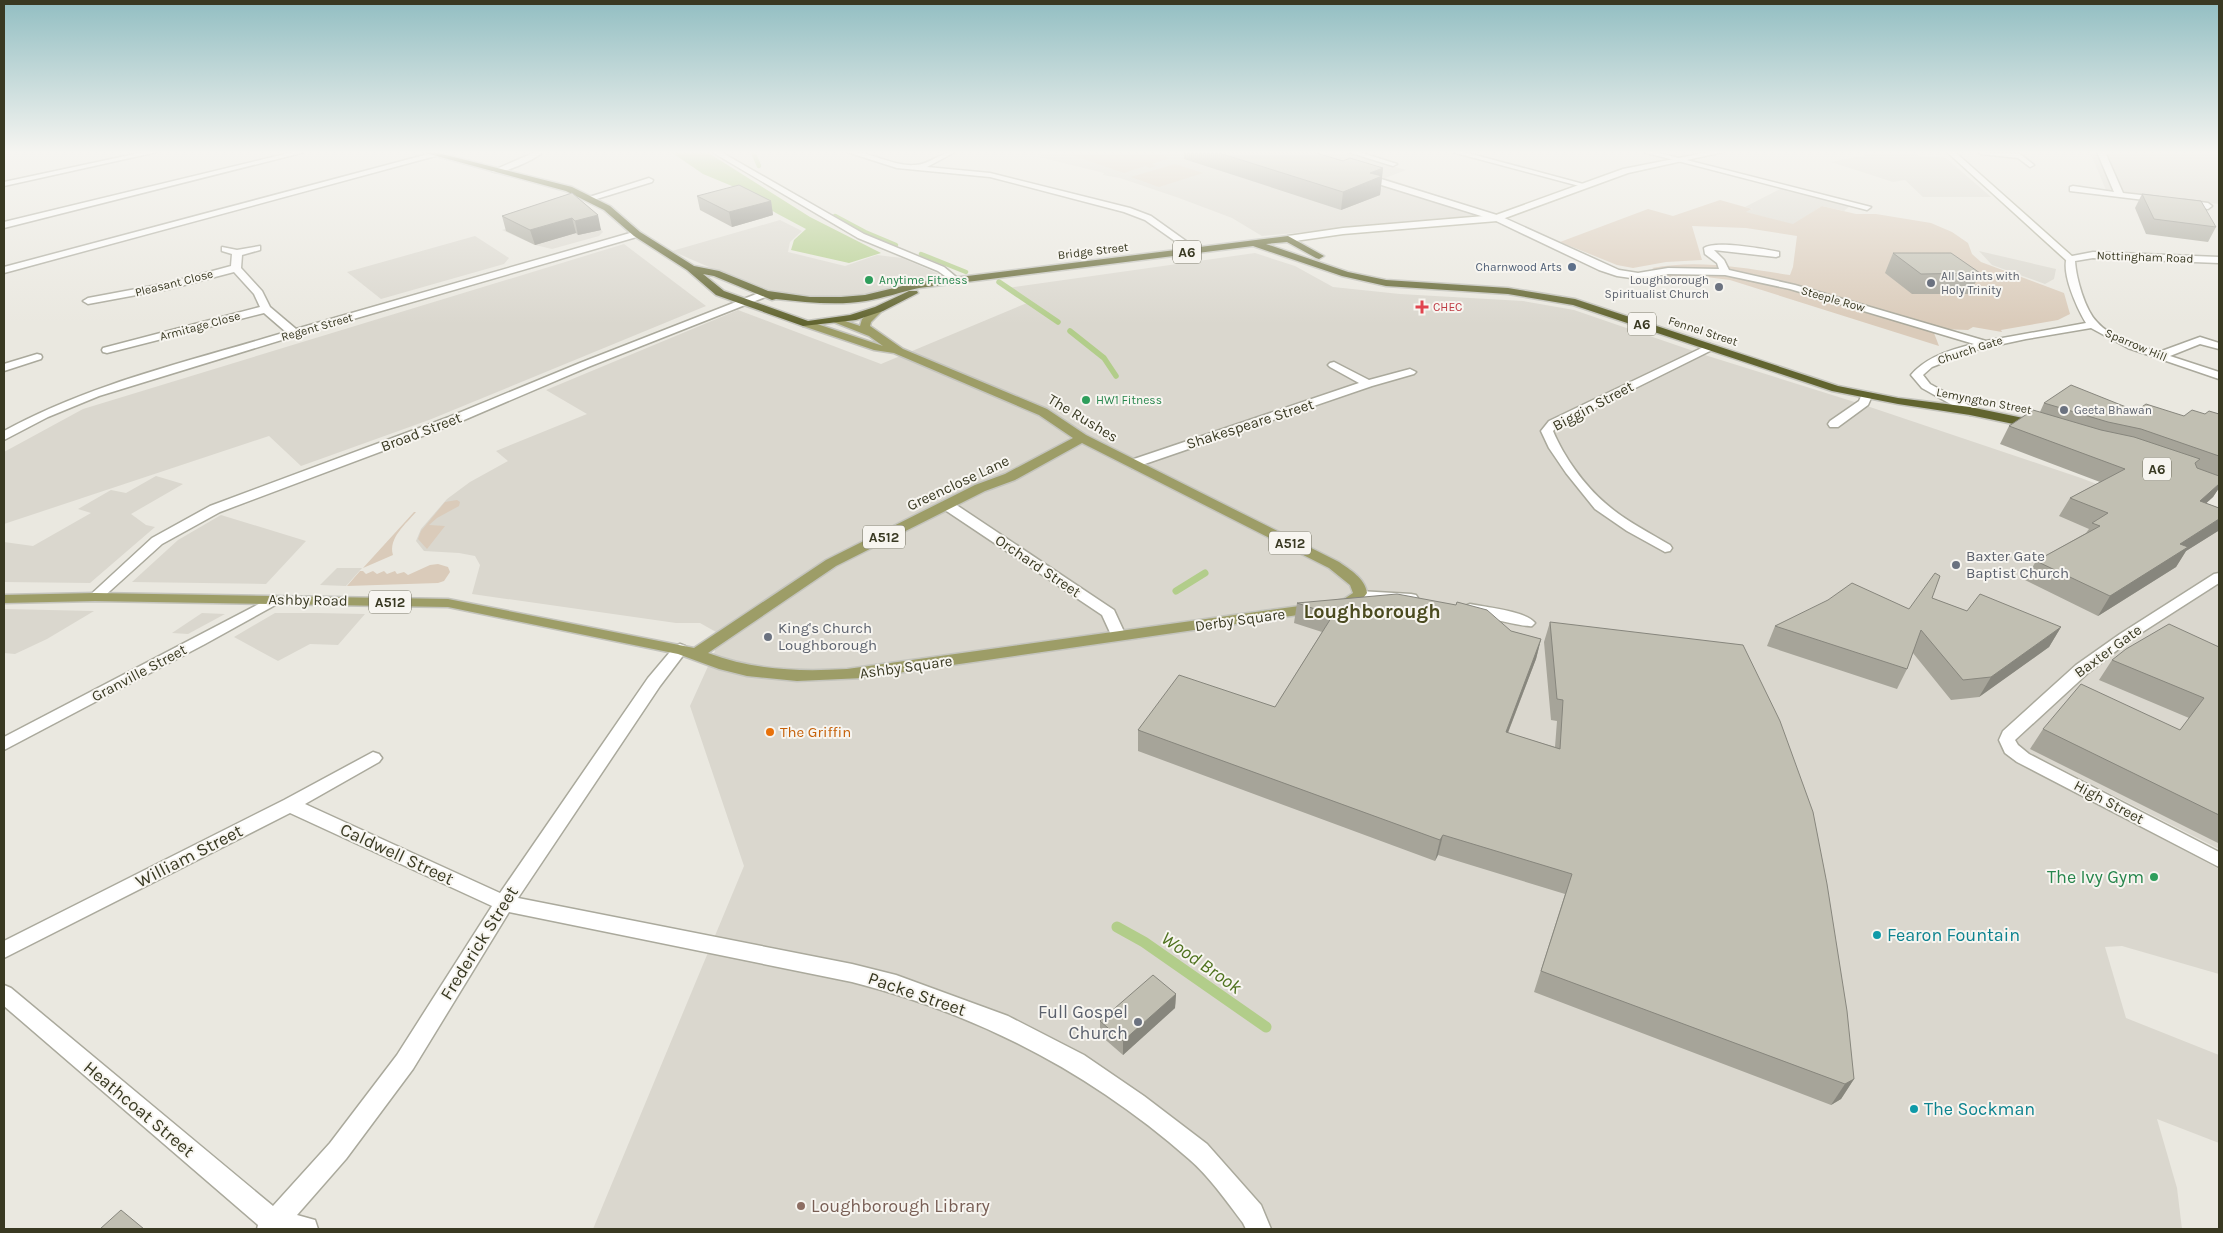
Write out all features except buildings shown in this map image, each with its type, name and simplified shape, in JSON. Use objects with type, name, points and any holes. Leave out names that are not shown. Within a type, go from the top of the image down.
[{"type":"highway","name":"A6","points":[[608,210],[637,234],[690,268],[716,273],[764,294],[836,321]]},
{"type":"highway","name":"Bridge Street","points":[[764,294],[826,301],[865,298],[919,285],[1288,239]]},
{"type":"highway","name":"Fennel Street","points":[[1288,239],[1330,261],[1355,270],[1412,284]]},
{"type":"highway","name":"Fennel Street","points":[[1256,244],[1345,274],[1386,283],[1508,291],[1575,302],[1836,389],[1866,396]]},
{"type":"highway","name":"The Rushes","points":[[690,268],[720,293],[807,324]]},
{"type":"highway","name":"Bridge Street","points":[[807,324],[836,321],[879,309],[916,292],[952,281]]},
{"type":"highway","name":"A6","points":[[807,324],[810,320],[821,314],[865,298]]},
{"type":"highway","name":"Lemyngton Street","points":[[1866,396],[1970,411],[2046,428]]},
{"type":"main road","points":[[873,334],[865,327],[866,321],[879,309]]},
{"type":"main road","name":"The Rushes","points":[[836,321],[873,334],[899,351],[1043,412],[1082,438],[1350,575],[1357,581],[1360,588],[1359,595]]},
{"type":"main road","name":"The Rushes","points":[[807,324],[878,348],[899,351]]},
{"type":"main road","name":"Greenclose Lane","points":[[688,651],[831,563],[980,488],[1010,477],[1082,438]]},
{"type":"main road","name":"Derby Square","points":[[1118,636],[1347,604],[1359,595]]},
{"type":"main road","name":"Ashby Road","points":[[4,599],[95,597],[448,603],[688,651]]},
{"type":"main road","name":"Ashby Square","points":[[688,651],[730,667],[794,676],[833,676],[1118,636]]},
{"type":"street","points":[[4,225],[67,210]]},
{"type":"street","points":[[4,270],[224,210]]},
{"type":"street","points":[[815,210],[861,236],[941,269],[952,281]]},
{"type":"street","points":[[1125,210],[1148,218],[1195,251]]},
{"type":"street","name":"Steeple Row","points":[[1480,210],[1502,216],[1602,268],[1617,273],[1638,276],[1677,271],[1726,272],[1792,287],[1986,344]]},
{"type":"street","points":[[1502,216],[1519,210]]},
{"type":"street","points":[[2015,210],[2070,259]]},
{"type":"street","name":"Bridge Street","points":[[1288,239],[1343,231],[1502,216]]},
{"type":"street","name":"Regent Street","points":[[4,436],[44,414],[95,394],[294,333],[637,234]]},
{"type":"street","points":[[1726,272],[1721,262],[1710,254],[1709,248],[1721,247],[1776,254]]},
{"type":"street","points":[[225,249],[237,253],[257,248]]},
{"type":"street","points":[[237,253],[236,268],[247,279],[266,309],[294,333]]},
{"type":"street","name":"Nottingham Road","points":[[2070,259],[2093,255],[2219,260]]},
{"type":"street","name":"Sparrow Hill","points":[[2070,259],[2070,267],[2079,295],[2093,325],[2112,337],[2219,376]]},
{"type":"street","name":"Pleasant Close","points":[[88,301],[112,300],[236,268]]},
{"type":"street","name":"Broad Street","points":[[95,597],[157,541],[215,509],[453,420],[764,294]]},
{"type":"street","name":"Armitage Close","points":[[107,350],[131,339],[266,309]]},
{"type":"street","name":"Church Gate","points":[[1970,411],[1926,386],[1917,375],[1922,368],[1938,360],[1986,344],[2019,336],[2093,325]]},
{"type":"street","points":[[2160,356],[2200,340],[2219,346]]},
{"type":"street","name":"Biggin Street","points":[[1665,548],[1600,505],[1558,453],[1550,440],[1547,430],[1553,424],[1583,408],[1710,347]]},
{"type":"street","points":[[4,368],[37,357]]},
{"type":"street","points":[[1334,365],[1368,384]]},
{"type":"street","name":"Shakespeare Street","points":[[1132,464],[1368,384],[1410,372]]},
{"type":"street","points":[[1834,424],[1864,402],[1866,396]]},
{"type":"street","name":"Orchard Street","points":[[947,505],[1109,613],[1118,636]]},
{"type":"street","name":"Baxter Gate","points":[[2008,737],[2082,669],[2125,637],[2219,577]]},
{"type":"street","points":[[1359,595],[1399,596],[1429,601]]},
{"type":"street","name":"Granville Street","points":[[4,744],[274,600]]},
{"type":"street","points":[[1456,606],[1510,616],[1527,623]]},
{"type":"street","name":"Frederick Street","points":[[272,1226],[338,1151],[405,1062],[504,903],[654,682],[688,651]]},
{"type":"street","name":"High Street","points":[[2008,737],[2009,747],[2023,758],[2219,860]]},
{"type":"street","name":"William Street","points":[[4,950],[290,805],[373,758]]},
{"type":"street","name":"Caldwell Street","points":[[290,805],[504,903]]},
{"type":"street","name":"Packe Street","points":[[504,903],[852,973],[896,984],[1000,1024],[1076,1062],[1136,1103],[1199,1152],[1252,1214],[1259,1229]]},
{"type":"street","name":"Heathcoat Street","points":[[4,994],[272,1226]]},
{"type":"street","points":[[272,1226],[306,1229]]},
{"type":"shaded area","points":[[568,210],[579,210],[603,232],[599,236],[552,249],[535,245],[502,230]]},
{"type":"shaded area","points":[[770,210],[798,210],[881,253],[849,263],[791,250],[794,240],[806,229]]},
{"type":"shaded area","points":[[1210,210],[1482,210],[1490,212],[1464,217],[1262,236],[1232,218]]},
{"type":"shaded area","points":[[1647,210],[1673,216],[1692,210],[1751,210],[1746,212],[1793,224],[1816,210],[1837,210],[1856,214],[1876,214],[1931,223],[1952,232],[1968,243],[1972,254],[1981,262],[2064,293],[2070,314],[2058,320],[2001,330],[2002,332],[1973,327],[1968,330],[1941,329],[1934,333],[1939,346],[1730,280],[1698,276],[1669,278],[1652,268],[1670,265],[1704,264],[1790,275],[1793,267],[1797,236],[1746,228],[1692,226],[1702,260],[1666,262],[1633,268],[1617,265],[1560,242]]},
{"type":"shaded area","points":[[1752,210],[1817,210],[1793,225],[1745,212]]},
{"type":"shaded area","points":[[780,220],[802,231],[790,242],[788,252],[845,266],[877,255],[902,258],[939,274],[932,281],[851,297],[803,298],[775,292],[732,277],[672,251]]},
{"type":"shaded area","points":[[475,236],[509,258],[504,264],[381,299],[347,272]]},
{"type":"shaded area","points":[[624,244],[706,306],[429,420],[301,466],[269,436],[4,524],[4,452],[83,409]]},
{"type":"shaded area","points":[[1979,251],[2056,269],[2054,279],[2045,284],[1992,265]]},
{"type":"shaded area","points":[[1255,253],[1295,266],[1333,287],[1400,294],[1523,301],[1574,310],[1708,356],[1864,405],[2081,478],[2219,531],[2219,849],[2038,757],[2024,766],[2219,869],[2219,974],[2122,946],[2105,947],[2126,1018],[2219,1055],[2219,1143],[2157,1119],[2177,1188],[2182,1229],[593,1229],[744,866],[690,706],[715,651],[716,632],[700,623],[676,623],[472,594],[480,565],[475,556],[424,551],[416,541],[421,529],[447,499],[470,482],[508,461],[496,451],[587,414],[546,390],[738,310],[881,364],[1027,303],[1007,288]]},
{"type":"shaded area","points":[[156,476],[183,484],[131,514],[146,525],[155,527],[90,583],[4,582],[4,542],[33,546],[91,513],[78,509],[111,490],[126,493]]},
{"type":"shaded area","points":[[457,500],[460,502],[459,506],[437,518],[429,525],[445,526],[427,549],[418,539],[421,531],[445,502]]},
{"type":"shaded area","points":[[416,512],[395,537],[392,549],[393,555],[363,568]]},
{"type":"shaded area","points":[[221,515],[306,541],[266,584],[132,582],[178,540]]},
{"type":"shaded area","points":[[438,564],[448,567],[450,572],[444,581],[438,583],[347,586],[360,571],[366,574],[373,571],[377,574],[384,571],[387,574],[395,571],[397,574],[404,572],[408,575],[430,565]]},
{"type":"shaded area","points":[[337,568],[362,568],[346,586],[320,585]]},
{"type":"shaded area","points":[[4,609],[94,611],[47,639],[15,654],[4,653]]},
{"type":"shaded area","points":[[202,613],[225,614],[188,634],[172,633]]},
{"type":"shaded area","points":[[275,613],[365,614],[338,645],[310,644],[278,661],[234,637]]},
{"type":"waterway","name":"Wood Brook","points":[[835,216],[865,232],[896,245]]},
{"type":"waterway","name":"Wood Brook","points":[[921,254],[966,272]]},
{"type":"waterway","name":"Wood Brook","points":[[999,282],[1058,322]]},
{"type":"waterway","name":"Wood Brook","points":[[1070,331],[1104,358],[1116,376]]},
{"type":"waterway","name":"Wood Brook","points":[[1176,591],[1205,573]]},
{"type":"waterway","name":"Wood Brook","points":[[1117,927],[1144,942],[1266,1027]]},
{"type":"place","name":"Charnwood Arts","points":[[1572,267]]},
{"type":"place","name":"Anytime Fitness","points":[[869,280]]},
{"type":"place","name":"All Saints with Holy Trinity","points":[[1931,283]]},
{"type":"place","name":"Loughborough Spiritualist Church","points":[[1719,287]]},
{"type":"place","name":"CHEC","points":[[1422,307]]},
{"type":"place","name":"HW1 Fitness","points":[[1086,400]]},
{"type":"place","name":"Geeta Bhawan","points":[[2064,410]]},
{"type":"place","name":"Baxter Gate Baptist Church","points":[[1956,565]]},
{"type":"place","name":"King's Church Loughborough","points":[[768,637]]},
{"type":"place","name":"The Griffin","points":[[770,732]]},
{"type":"place","name":"The Ivy Gym","points":[[2154,877]]},
{"type":"place","name":"Fearon Fountain","points":[[1877,935]]},
{"type":"place","name":"Full Gospel Church","points":[[1138,1022]]},
{"type":"place","name":"The Sockman","points":[[1914,1109]]},
{"type":"place","name":"Loughborough Library","points":[[801,1206]]},
{"type":"district","name":"Loughborough","points":[[1372,611]]}]
